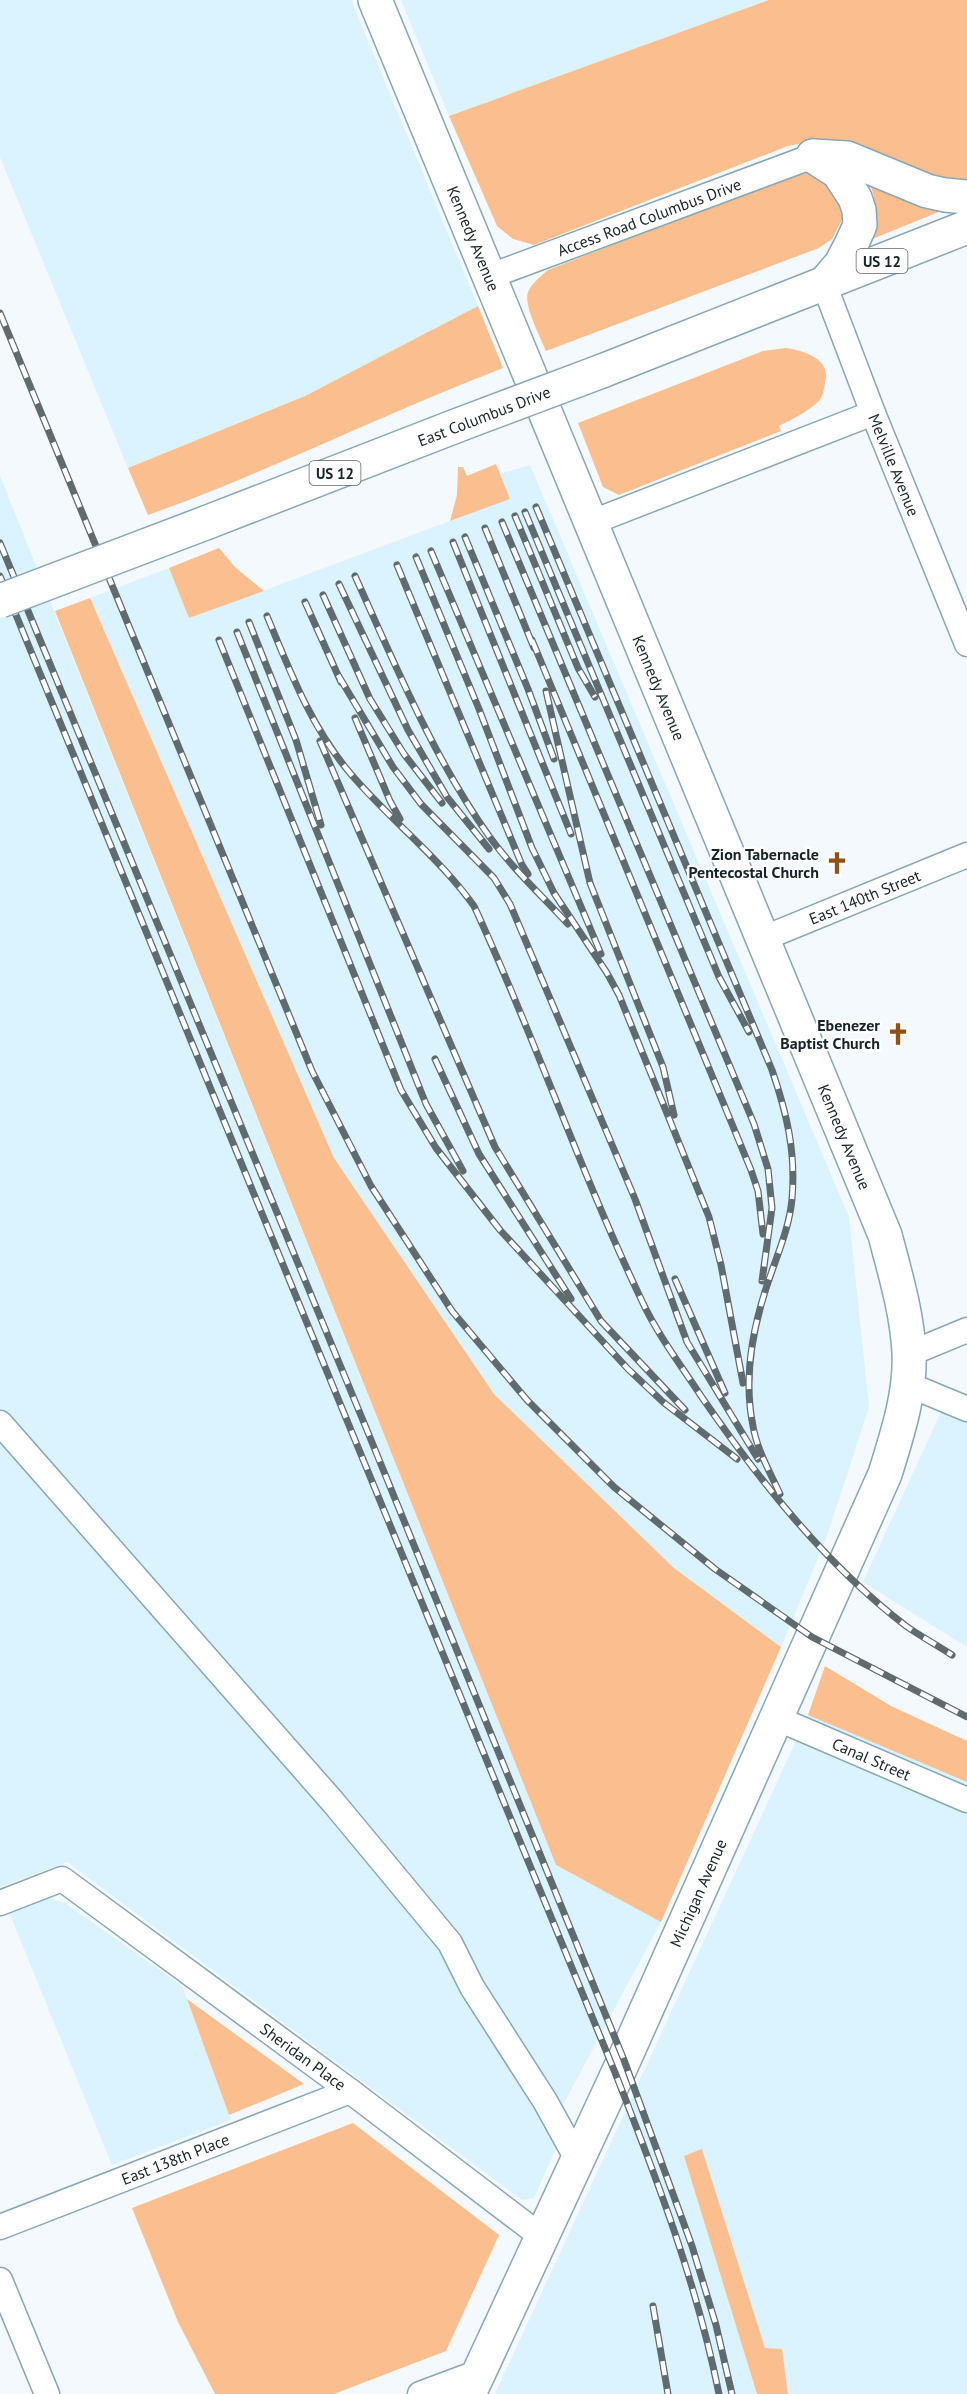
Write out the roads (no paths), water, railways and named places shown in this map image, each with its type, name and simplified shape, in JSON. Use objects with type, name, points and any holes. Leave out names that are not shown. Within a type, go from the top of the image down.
[{"type":"main road","name":"Kennedy Avenue","points":[[375,0],[885,1235],[906,1325],[908,1369]]},
{"type":"main road","points":[[813,156],[847,158],[927,191],[967,197]]},
{"type":"main road","points":[[813,156],[838,172],[855,198],[859,210],[860,225],[851,245],[841,264],[824,284]]},
{"type":"main road","name":"East Columbus Drive","points":[[0,602],[602,371],[967,227]]},
{"type":"main road","name":"Michigan Avenue","points":[[474,2383],[624,2060],[885,1474],[902,1420],[908,1369]]},
{"type":"street","name":"Access Road Columbus Drive","points":[[488,278],[813,156]]},
{"type":"street","name":"Melville Avenue","points":[[824,284],[873,413],[967,644]]},
{"type":"street","points":[[590,523],[873,413]]},
{"type":"street","name":"East 140th Street","points":[[762,939],[967,855]]},
{"type":"street","points":[[967,1330],[908,1369],[967,1409]]},
{"type":"street","points":[[0,1424],[333,1802],[450,1942],[472,1987],[545,2101],[577,2159]]},
{"type":"street","name":"Canal Street","points":[[776,1718],[967,1800]]},
{"type":"street","name":"Sheridan Place","points":[[0,1903],[62,1879],[350,2091],[542,2238]]},
{"type":"street","name":"East 138th Place","points":[[0,2227],[350,2091]]},
{"type":"street","points":[[0,2280],[47,2394]]},
{"type":"street","points":[[420,2394],[474,2383]]},
{"type":"railway","points":[[0,313],[312,1071],[371,1186],[452,1311],[527,1400],[614,1487],[715,1569],[812,1637],[967,1717]]},
{"type":"railway","points":[[536,507],[772,1070],[786,1118],[793,1165],[792,1199],[784,1236],[759,1311],[752,1343],[749,1376],[750,1409],[755,1435],[764,1461],[780,1494]]},
{"type":"railway","points":[[525,512],[719,977],[749,1032]]},
{"type":"railway","points":[[515,516],[578,668],[595,697]]},
{"type":"railway","points":[[502,522],[754,1124],[768,1169],[772,1208],[762,1281]]},
{"type":"railway","points":[[485,528],[534,648]]},
{"type":"railway","points":[[465,537],[528,689],[554,759]]},
{"type":"railway","points":[[453,542],[571,834]]},
{"type":"railway","points":[[0,543],[369,1435],[624,2060],[692,2246],[716,2325],[732,2394]]},
{"type":"railway","points":[[431,551],[601,954]]},
{"type":"railway","points":[[416,557],[479,709],[532,848],[554,893],[619,995],[709,1217],[721,1265],[743,1383]]},
{"type":"railway","points":[[397,565],[522,865],[528,874]]},
{"type":"railway","points":[[0,576],[616,2075],[688,2272],[719,2394]]},
{"type":"railway","points":[[355,576],[400,676],[450,775],[489,836],[507,859],[568,924]]},
{"type":"railway","points":[[339,584],[408,730],[447,797],[489,849]]},
{"type":"railway","points":[[323,595],[370,699],[404,754],[442,803]]},
{"type":"railway","points":[[305,602],[341,682]]},
{"type":"railway","points":[[267,616],[302,698],[336,755],[365,790],[430,855],[474,906],[619,1251],[647,1312],[669,1349],[746,1459],[820,1548],[906,1626],[952,1655]]},
{"type":"railway","points":[[249,622],[296,740],[321,825]]},
{"type":"railway","points":[[237,632],[426,1104],[463,1171]]},
{"type":"railway","points":[[219,640],[401,1090],[436,1148],[500,1230],[628,1369],[663,1402],[737,1459]]},
{"type":"railway","points":[[532,640],[751,1170],[758,1191],[763,1234]]},
{"type":"railway","points":[[338,675],[393,767],[421,804],[494,878],[510,904],[635,1199],[687,1342],[758,1459]]},
{"type":"railway","points":[[546,691],[590,883],[663,1067],[674,1115]]},
{"type":"railway","points":[[355,718],[390,801],[400,819]]},
{"type":"railway","points":[[320,741],[495,1147],[601,1321],[685,1410]]},
{"type":"railway","points":[[435,1059],[479,1154],[571,1299]]},
{"type":"railway","points":[[675,1279],[725,1393]]},
{"type":"railway","points":[[653,2306],[668,2394]]},
{"type":"place","name":"Zion Tabernacle Pentecostal Church","points":[[837,863]]},
{"type":"place","name":"Ebenezer Baptist Church","points":[[898,1034]]}]
